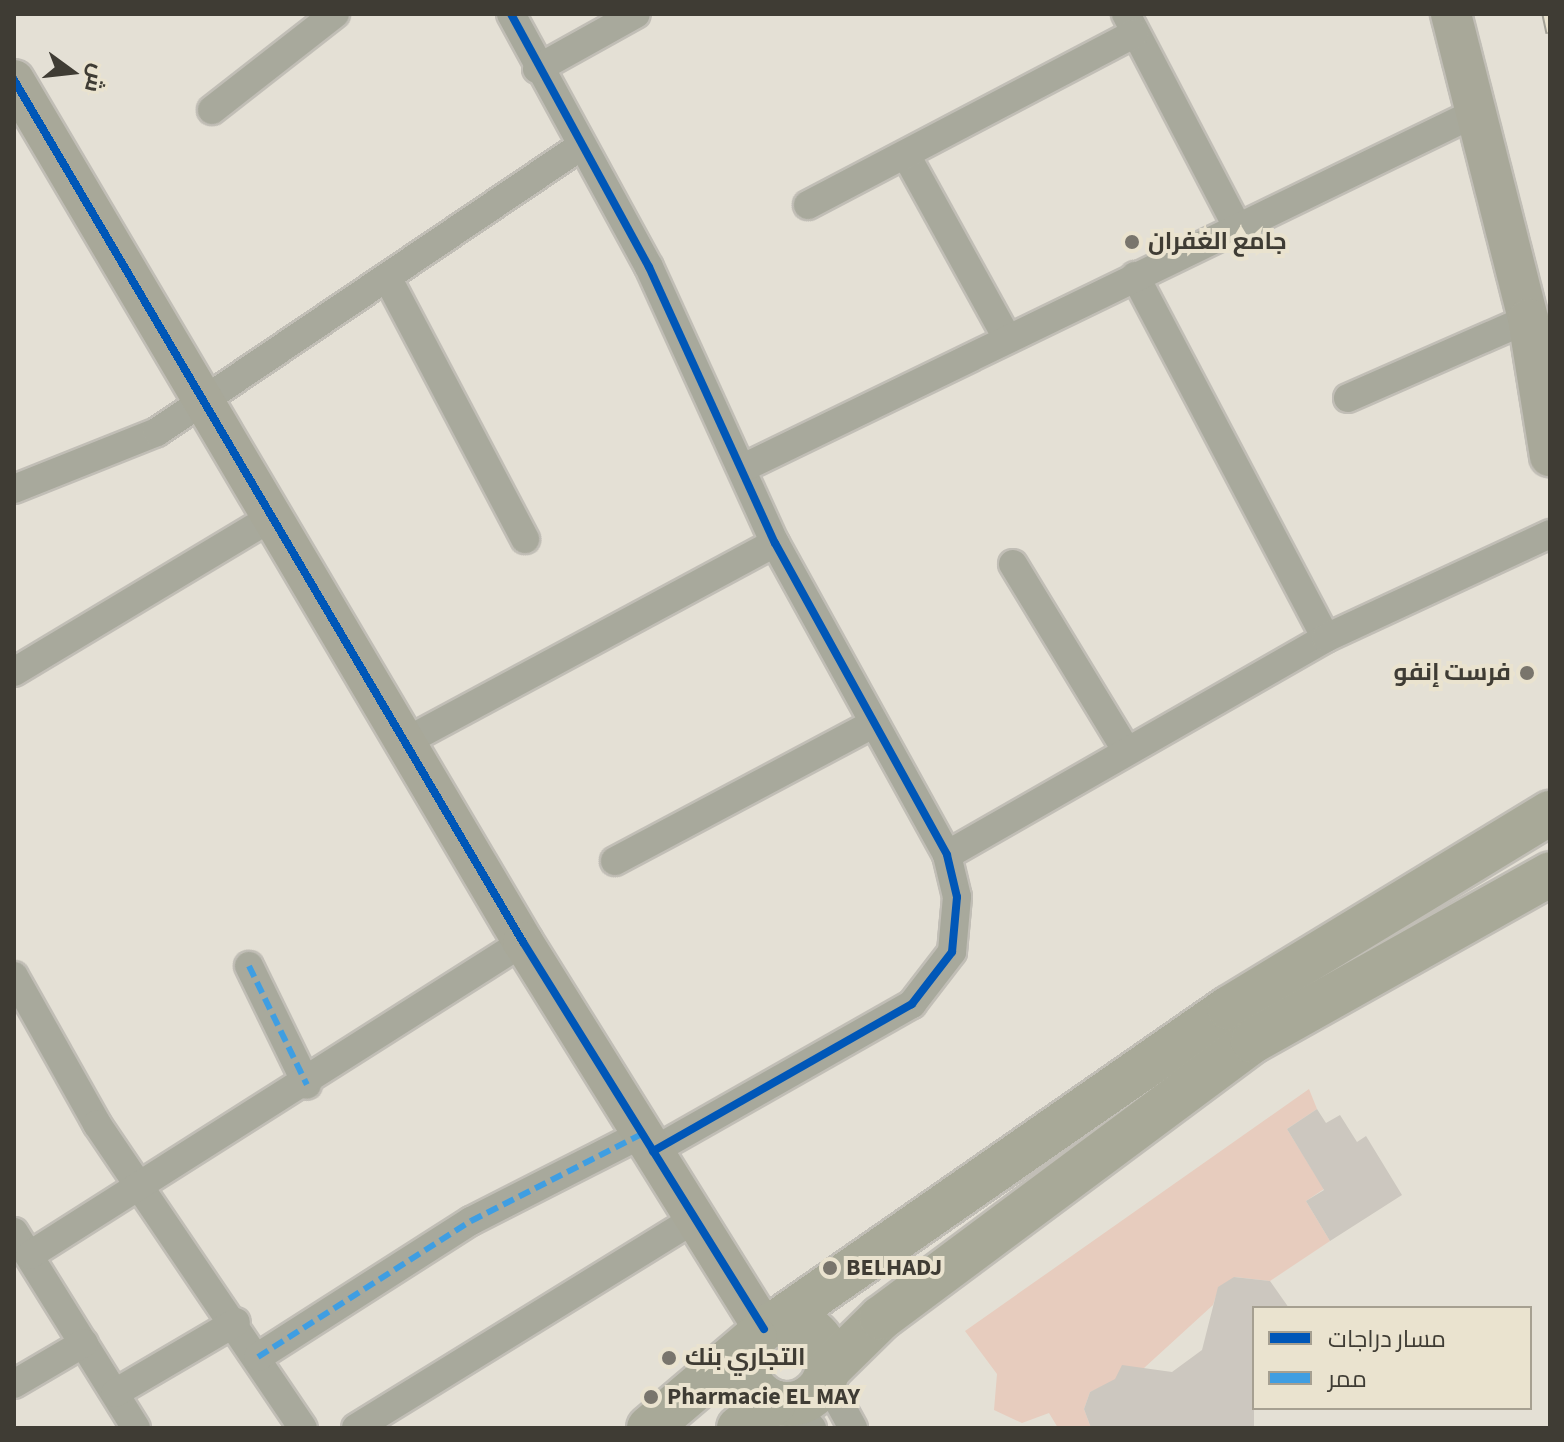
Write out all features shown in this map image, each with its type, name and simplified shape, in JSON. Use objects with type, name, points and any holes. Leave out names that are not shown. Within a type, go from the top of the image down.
[{"type":"main road","points":[[649,1428],[764,1330],[1229,1008],[1550,813]]},
{"type":"main road","points":[[739,1428],[793,1411],[813,1395],[826,1374],[881,1318],[1253,1041],[1550,874]]},
{"type":"main road","points":[[764,1330],[799,1323],[819,1337],[826,1374]]},
{"type":"main road","points":[[764,1330],[748,1376],[793,1411]]},
{"type":"street","points":[[212,110],[335,14]]},
{"type":"street","points":[[258,1357],[471,1221],[647,1142],[930,988],[957,931],[947,855],[775,543],[649,267],[578,148],[511,14]]},
{"type":"street","points":[[537,69],[636,14]]},
{"type":"street","points":[[1451,14],[1528,319],[1550,456]]},
{"type":"street","points":[[808,205],[906,155],[1130,23],[1236,224]]},
{"type":"street","points":[[14,80],[523,942],[764,1330]]},
{"type":"street","points":[[743,468],[1236,224],[1477,112]]},
{"type":"street","points":[[14,489],[157,432],[202,396],[388,279],[578,148]]},
{"type":"street","points":[[906,155],[1007,338]]},
{"type":"street","points":[[1135,276],[1326,638]]},
{"type":"street","points":[[388,279],[525,539]]},
{"type":"street","points":[[1348,398],[1528,319]]},
{"type":"street","points":[[14,672],[274,516]]},
{"type":"street","points":[[947,855],[1326,638],[1550,534]]},
{"type":"street","points":[[405,742],[775,543]]},
{"type":"street","points":[[1013,564],[1126,750]]},
{"type":"street","points":[[615,861],[874,723]]},
{"type":"street","points":[[136,1428],[22,1243],[141,1185],[307,1085],[523,942]]},
{"type":"street","points":[[249,966],[307,1085]]},
{"type":"street","points":[[14,976],[97,1124],[236,1322],[303,1428]]},
{"type":"street","points":[[356,1428],[695,1219]]},
{"type":"street","points":[[115,1393],[236,1322]]},
{"type":"street","points":[[14,1384],[84,1343]]},
{"type":"street","points":[[826,1374],[853,1428]]},
{"type":"shaded area","points":[[1309,1089],[1317,1109],[1287,1129],[1324,1189],[1306,1201],[1330,1241],[1270,1281],[1235,1277],[1219,1287],[1213,1305],[1144,1368],[1090,1392],[1084,1409],[1091,1428],[1058,1428],[1049,1413],[1022,1423],[994,1410],[997,1374],[965,1331]]},
{"type":"building","points":[[1317,1109],[1326,1123],[1340,1115],[1357,1142],[1366,1136],[1402,1195],[1330,1241],[1306,1201],[1324,1190],[1287,1129]]},
{"type":"building","points":[[1234,1277],[1270,1281],[1288,1306],[1252,1306],[1254,1428],[1091,1428],[1084,1409],[1090,1392],[1115,1379],[1122,1365],[1172,1372],[1202,1350],[1218,1287]]},
{"type":"railway","points":[[1546,14],[1550,33]]},
{"type":"marked path","points":[[249,966],[307,1085]]},
{"type":"marked path","points":[[258,1357],[471,1221],[642,1134]]},
{"type":"cycle path","points":[[511,14],[649,267],[775,543],[947,855],[957,897],[952,952],[912,1004],[653,1151]]},
{"type":"cycle path","points":[[14,80],[523,942],[764,1329]]},
{"type":"place","name":"جامع الغفران","points":[[1132,242]]},
{"type":"place","name":"فرست إنفو","points":[[1527,673]]},
{"type":"place","name":"BELHADJ","points":[[830,1268]]},
{"type":"place","name":"التجاري بنك","points":[[669,1358]]},
{"type":"place","name":"Pharmacie EL MAY","points":[[651,1397]]}]
